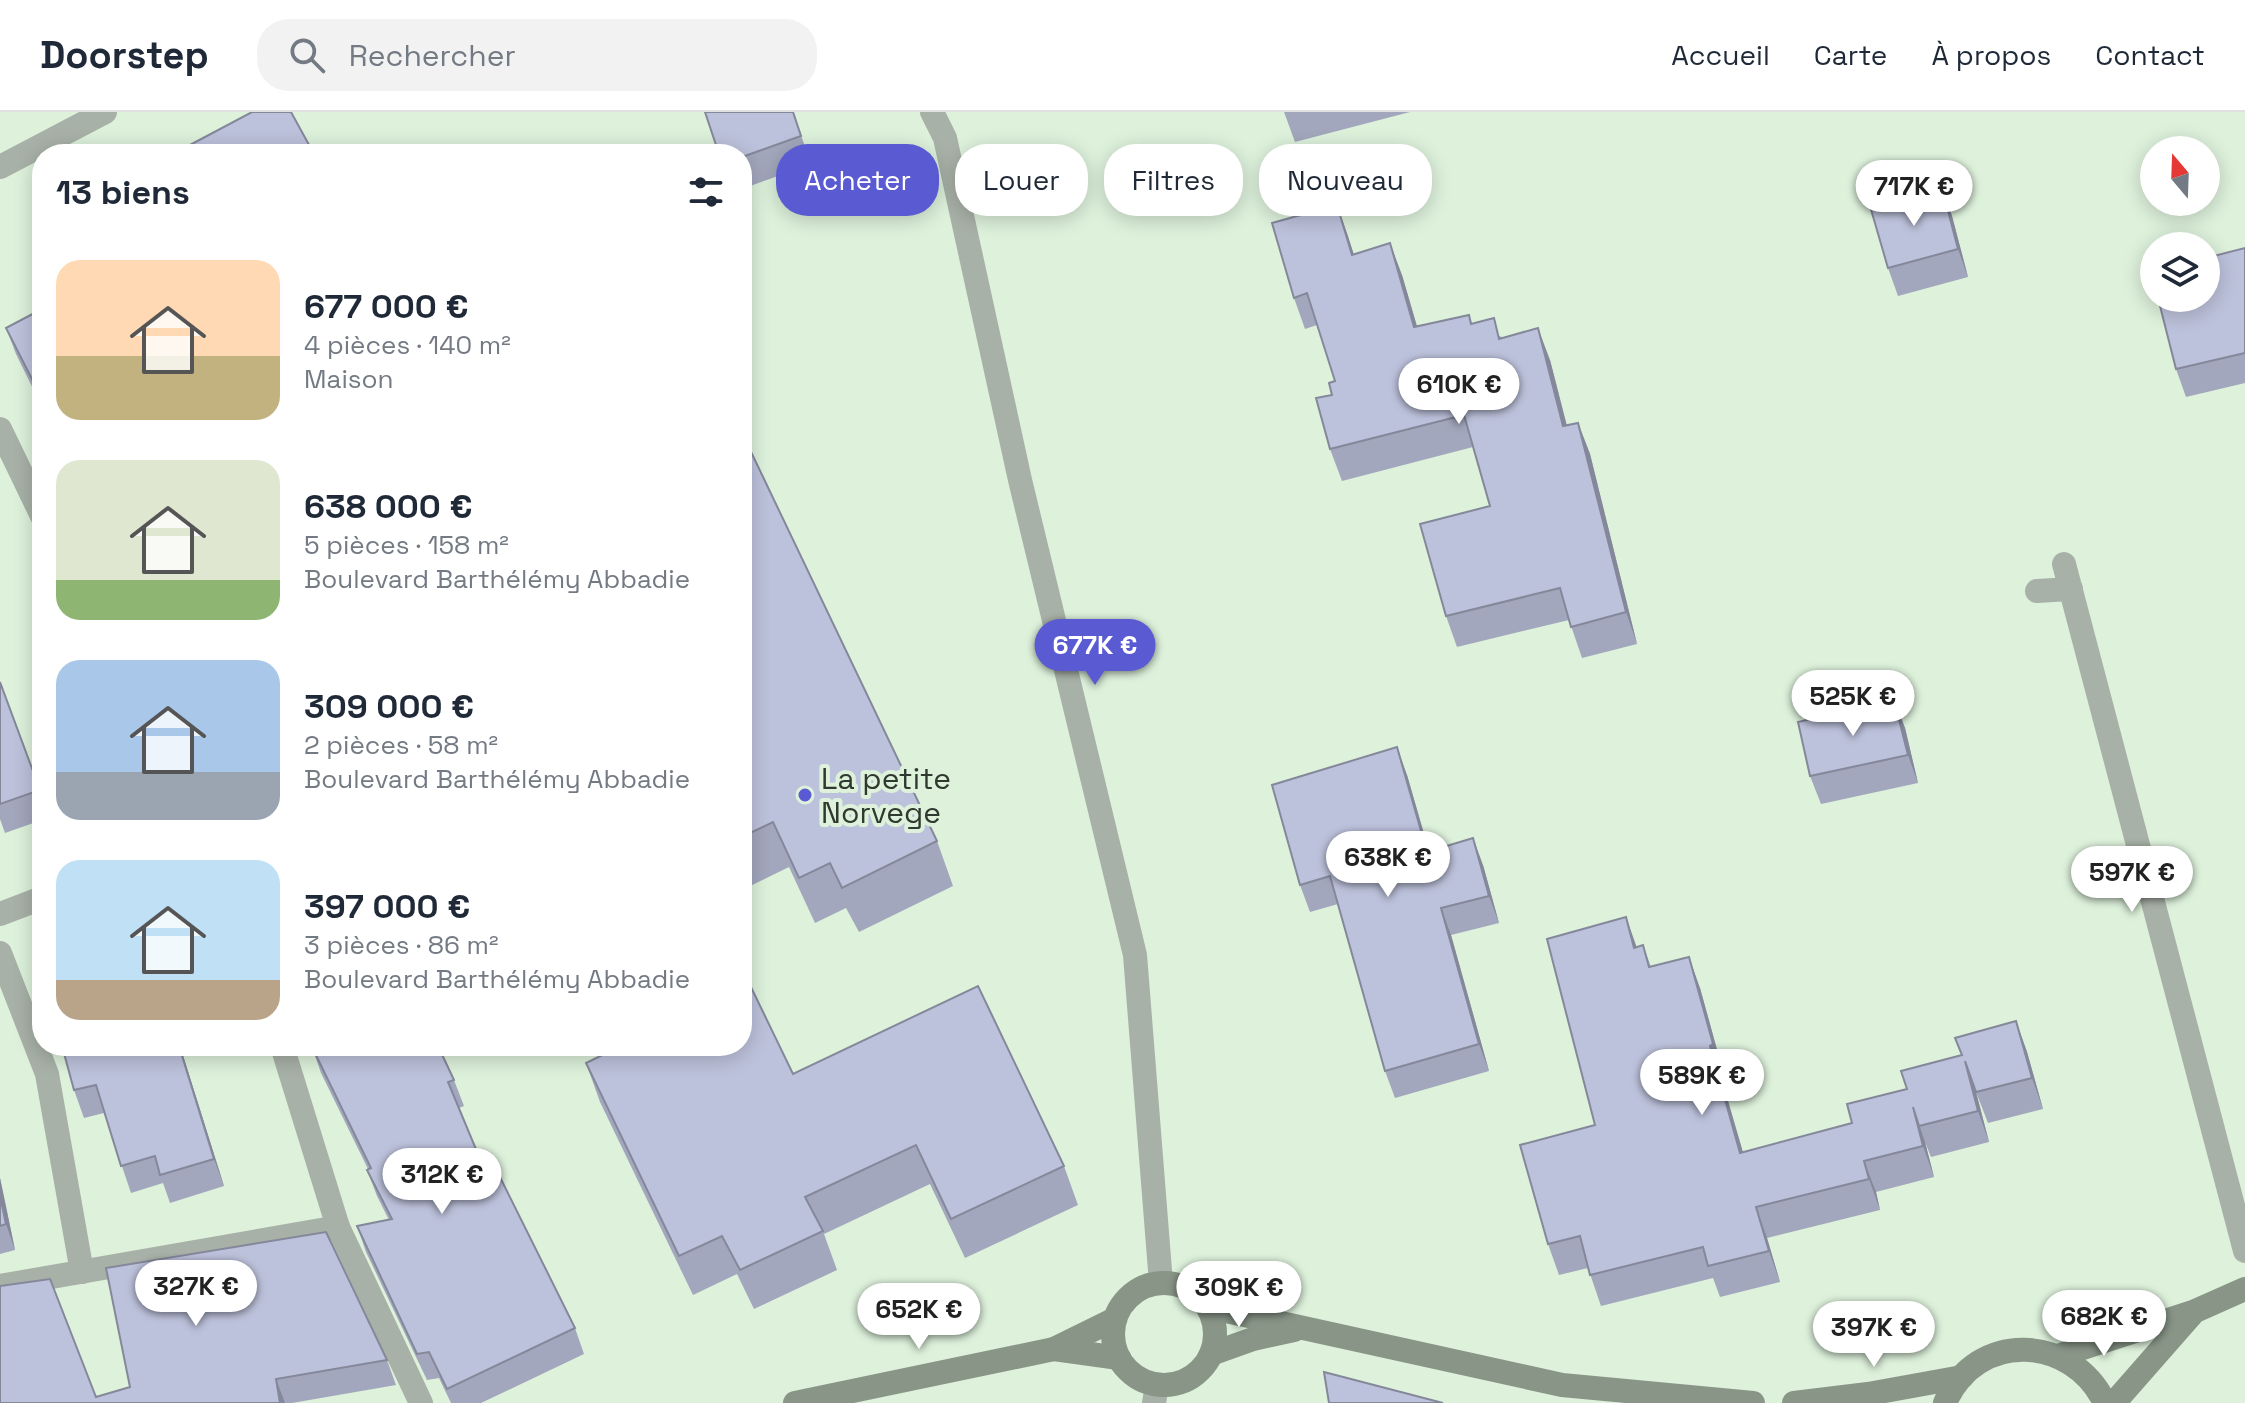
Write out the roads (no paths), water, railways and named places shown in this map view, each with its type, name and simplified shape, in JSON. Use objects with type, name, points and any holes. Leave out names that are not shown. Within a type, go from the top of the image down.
[{"type":"main road","points":[[1175,1283],[1188,1289],[1208,1307],[1214,1322],[1215,1339],[1211,1354],[1202,1368],[1189,1378],[1156,1394],[1119,1358],[1113,1333],[1115,1319],[1132,1294],[1146,1286],[1175,1283]]},
{"type":"main road","points":[[2058,1356],[2193,1312],[2245,1289]]},
{"type":"main road","points":[[1208,1307],[1562,1385],[1753,1403]]},
{"type":"main road","points":[[2114,1403],[2193,1312]]},
{"type":"main road","points":[[795,1403],[1054,1349],[1115,1319]]},
{"type":"main road","points":[[1211,1354],[1253,1339],[1301,1329]]},
{"type":"main road","points":[[1054,1349],[1119,1358]]},
{"type":"main road","points":[[1945,1403],[1962,1377],[1983,1360],[2007,1351],[2033,1349],[2058,1356],[2080,1368],[2097,1387],[2105,1403]]},
{"type":"main road","points":[[1794,1403],[1868,1394],[1962,1377]]},
{"type":"street","points":[[44,144],[105,112]]},
{"type":"street","points":[[932,112],[945,138],[1020,480],[1135,955],[1161,1283]]},
{"type":"street","points":[[0,167],[32,150]]},
{"type":"street","points":[[0,429],[32,495]]},
{"type":"street","points":[[2064,564],[2245,1251]]},
{"type":"street","points":[[2037,591],[2071,589]]},
{"type":"street","points":[[0,914],[32,902]]},
{"type":"street","points":[[0,953],[32,1035]]},
{"type":"street","points":[[40,1056],[47,1074],[82,1272]]},
{"type":"street","points":[[285,1056],[338,1227],[421,1403]]},
{"type":"street","points":[[0,1286],[338,1227]]},
{"type":"place","name":"La petite Norvege","points":[[805,795]]}]
